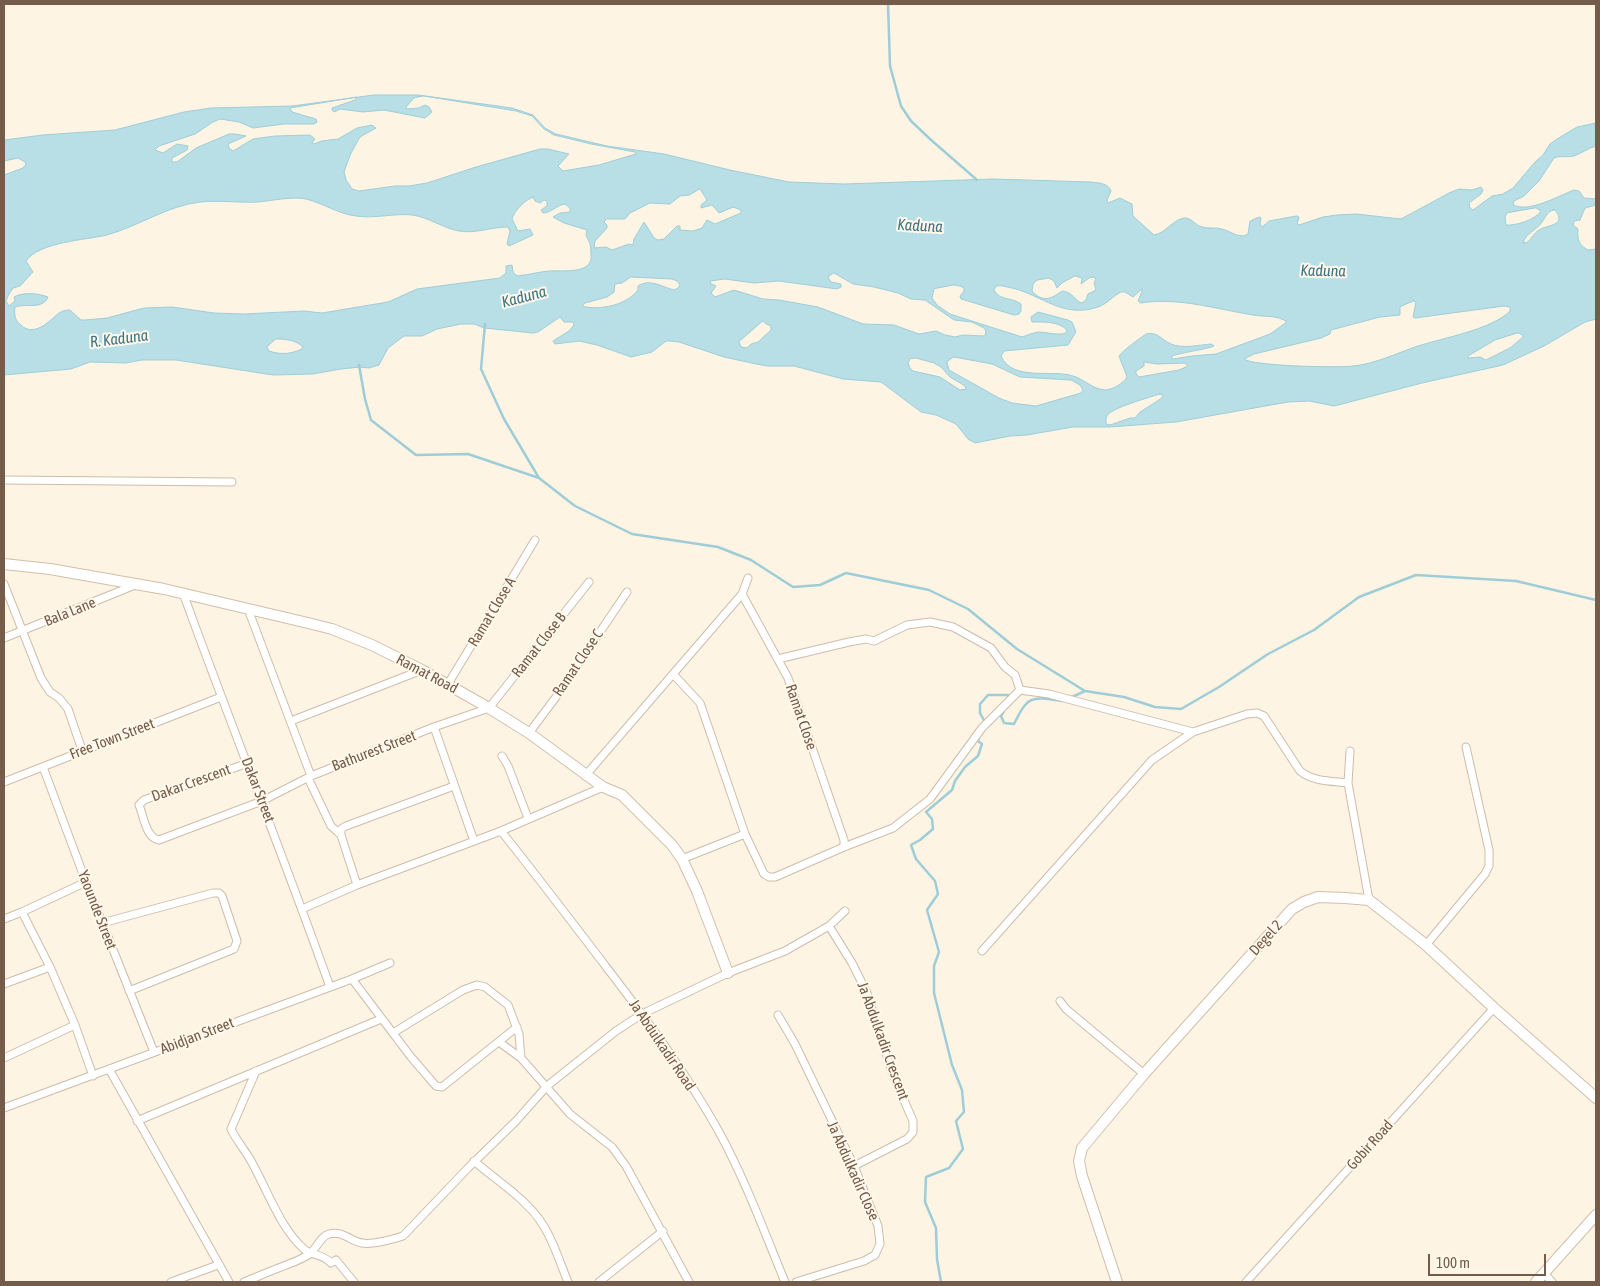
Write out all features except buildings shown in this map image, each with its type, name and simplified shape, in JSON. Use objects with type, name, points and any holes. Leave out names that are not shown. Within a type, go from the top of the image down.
[{"type":"street","points":[[4,480],[232,482]]},
{"type":"street","name":"Ramat Close A","points":[[448,684],[535,540]]},
{"type":"street","name":"Ramat Road","points":[[4,564],[50,569],[183,593],[332,630],[372,645],[448,684],[529,733],[603,787],[622,795],[672,845],[682,859],[697,891],[728,973]]},
{"type":"street","points":[[586,776],[742,594],[748,578]]},
{"type":"street","name":"Ramat Close B","points":[[489,708],[589,582]]},
{"type":"street","points":[[4,584],[41,678],[50,692],[68,708],[82,750]]},
{"type":"street","name":"Bala Lane","points":[[4,638],[137,584]]},
{"type":"street","name":"Ramat Close C","points":[[529,733],[556,697],[627,592]]},
{"type":"street","name":"Dakar Street","points":[[183,593],[330,987]]},
{"type":"street","name":"Ramat Close","points":[[742,594],[788,678],[844,840],[844,847]]},
{"type":"street","points":[[248,609],[292,722],[310,777],[331,826],[341,836]]},
{"type":"street","points":[[778,659],[849,642],[866,639],[874,641],[907,625],[930,622],[953,627],[991,648],[1005,667],[1016,675],[1020,690]]},
{"type":"street","points":[[292,722],[422,670]]},
{"type":"street","points":[[673,674],[700,703],[745,834],[764,874],[769,877],[775,877],[893,828],[930,799],[982,728],[1020,690]]},
{"type":"street","points":[[1020,690],[1049,694],[1193,732]]},
{"type":"street","name":"Free Town Street","points":[[4,782],[221,697]]},
{"type":"street","name":"Bathurest Street","points":[[262,801],[310,777],[489,708]]},
{"type":"street","points":[[982,950],[1152,760],[1193,732],[1257,712],[1264,716],[1300,771],[1312,779],[1348,783]]},
{"type":"street","points":[[434,728],[474,840]]},
{"type":"street","points":[[1426,945],[1485,874],[1489,866],[1489,850],[1466,747]]},
{"type":"street","points":[[1350,751],[1348,783],[1369,900],[1426,945],[1596,1098]]},
{"type":"street","points":[[502,756],[508,766],[528,818]]},
{"type":"street","name":"Dakar Crescent","points":[[248,763],[144,800],[140,805],[150,835],[154,839],[159,840],[262,801]]},
{"type":"street","name":"Yaounde Street","points":[[43,766],[86,882],[154,1052]]},
{"type":"street","points":[[357,886],[341,836],[341,830],[346,826],[454,786]]},
{"type":"street","points":[[302,909],[501,831],[603,787]]},
{"type":"street","name":"Ja Abdulkadir Road","points":[[501,831],[642,1014],[684,1075],[745,1182],[785,1282]]},
{"type":"street","points":[[682,859],[745,834]]},
{"type":"street","points":[[4,919],[86,882]]},
{"type":"street","points":[[102,923],[213,893],[219,893],[222,896],[237,941],[234,949],[129,991]]},
{"type":"street","name":"Degel 2","points":[[1117,1282],[1082,1176],[1079,1161],[1082,1148],[1144,1074],[1292,909],[1304,902],[1318,898],[1369,900]]},
{"type":"street","points":[[244,1282],[278,1268],[288,1266],[311,1252],[325,1236],[331,1233],[363,1243],[391,1240],[403,1236],[516,1121],[547,1086],[616,1031],[642,1014],[728,973],[785,951],[829,926],[845,911]]},
{"type":"street","points":[[22,912],[50,967],[75,1025],[93,1076]]},
{"type":"street","name":"Ja Abdulkadir Crescent","points":[[829,926],[868,993],[893,1075],[913,1121],[913,1132],[907,1139],[854,1166]]},
{"type":"street","name":"Abidjan Street","points":[[4,1108],[352,979],[390,963]]},
{"type":"street","points":[[4,984],[50,967]]},
{"type":"street","points":[[352,979],[381,1019],[436,1086],[442,1087],[517,1027]]},
{"type":"street","points":[[393,1033],[463,990],[476,985],[485,987],[508,1005],[519,1034],[521,1058]]},
{"type":"street","points":[[1060,1001],[1066,1009],[1144,1074]]},
{"type":"street","name":"Gobir Road","points":[[1246,1282],[1494,1008]]},
{"type":"street","name":"Ja Abdulkadir Close","points":[[778,1015],[795,1044],[854,1166],[878,1226],[880,1244],[875,1255],[864,1261],[796,1282]]},
{"type":"street","points":[[137,1122],[381,1019]]},
{"type":"street","points":[[4,1058],[75,1025]]},
{"type":"street","points":[[499,1042],[521,1058],[570,1114],[612,1146],[626,1166],[690,1282]]},
{"type":"street","points":[[109,1069],[137,1122],[229,1282]]},
{"type":"street","points":[[256,1071],[231,1129],[249,1156],[281,1220],[306,1251],[325,1256],[331,1263],[336,1260],[341,1269],[354,1282]]},
{"type":"street","points":[[474,1162],[527,1205],[542,1223],[550,1236],[568,1282]]},
{"type":"street","points":[[1536,1282],[1596,1215]]},
{"type":"street","points":[[598,1282],[663,1231]]},
{"type":"street","points":[[171,1282],[218,1265]]},
{"type":"street","points":[[1544,1273],[1552,1282]]},
{"type":"water","points":[[418,95],[512,108],[533,115],[545,128],[556,134],[607,146],[664,154],[789,182],[844,184],[993,179],[1100,183],[1110,188],[1108,203],[1120,198],[1132,204],[1133,216],[1154,235],[1185,218],[1202,227],[1220,228],[1244,236],[1248,234],[1250,221],[1259,217],[1261,218],[1260,224],[1262,227],[1269,221],[1296,216],[1299,218],[1297,224],[1299,225],[1323,217],[1337,215],[1356,214],[1401,219],[1459,189],[1472,190],[1481,187],[1483,190],[1481,194],[1469,203],[1470,208],[1473,210],[1492,196],[1503,194],[1513,188],[1543,155],[1550,144],[1557,139],[1577,127],[1596,123],[1596,146],[1574,156],[1554,158],[1539,181],[1524,196],[1514,201],[1513,205],[1527,207],[1574,190],[1579,191],[1584,198],[1596,199],[1596,205],[1585,208],[1580,220],[1574,221],[1573,225],[1578,229],[1578,239],[1582,246],[1588,250],[1596,249],[1596,319],[1585,322],[1544,346],[1503,365],[1422,383],[1334,406],[1309,401],[1288,402],[1176,422],[1110,427],[1073,427],[975,443],[968,439],[956,424],[936,415],[921,412],[881,382],[843,379],[794,366],[756,364],[724,357],[679,342],[666,341],[652,352],[631,357],[579,341],[555,344],[553,341],[569,331],[574,325],[573,322],[564,322],[560,317],[538,332],[533,333],[484,328],[474,324],[461,324],[437,329],[422,336],[404,336],[388,348],[379,365],[369,368],[341,369],[313,374],[273,375],[176,360],[142,360],[126,363],[90,362],[71,369],[4,375],[4,175],[23,168],[26,164],[18,158],[4,161],[4,140],[115,130],[184,112],[211,108],[292,106],[348,99],[290,108],[292,112],[316,119],[317,122],[314,124],[284,124],[253,128],[239,122],[220,119],[195,134],[159,146],[155,150],[163,153],[177,144],[188,146],[187,150],[172,158],[172,162],[177,162],[196,148],[229,134],[246,136],[228,144],[229,148],[233,151],[253,139],[310,135],[315,139],[312,143],[314,144],[338,139],[357,128],[372,125],[376,128],[360,137],[351,153],[344,172],[346,180],[352,189],[359,191],[427,183],[540,149],[569,154],[558,166],[563,171],[599,165],[636,154],[635,152],[554,135],[544,129],[532,116],[516,111],[424,96],[414,98],[406,107],[407,109],[419,108],[425,105],[429,107],[432,112],[425,118],[384,110],[363,112],[340,109],[334,112],[332,110],[332,108],[355,100],[357,97]],"holes":[[[700,189],[707,200],[701,205],[701,208],[712,205],[719,213],[733,207],[741,210],[741,213],[715,224],[707,220],[702,228],[693,231],[680,230],[680,226],[677,226],[664,239],[658,240],[654,238],[644,222],[634,239],[633,245],[629,244],[612,250],[606,247],[594,248],[595,241],[607,228],[604,222],[606,219],[625,219],[630,213],[650,203],[670,204],[680,196],[689,195]],[[533,197],[535,201],[540,203],[544,200],[547,201],[547,206],[541,210],[543,213],[565,204],[570,208],[570,212],[560,213],[553,217],[564,223],[587,230],[586,236],[591,254],[591,261],[588,265],[576,270],[549,271],[517,276],[513,272],[512,265],[506,266],[506,273],[500,278],[417,289],[388,302],[322,313],[304,311],[244,314],[214,313],[172,307],[144,308],[107,318],[81,320],[69,310],[59,313],[46,324],[31,330],[26,329],[17,321],[15,307],[38,305],[46,301],[48,297],[35,294],[18,295],[14,297],[15,301],[9,306],[6,301],[13,288],[20,286],[33,272],[26,261],[41,250],[64,243],[107,235],[188,204],[207,201],[257,202],[300,198],[349,215],[363,217],[412,215],[459,231],[471,232],[508,227],[510,231],[507,244],[509,246],[533,235],[530,229],[518,231],[512,219],[517,209]],[[1536,208],[1541,211],[1525,222],[1506,225],[1505,217],[1507,213]],[[1555,210],[1559,219],[1555,224],[1542,228],[1528,242],[1523,243],[1540,225],[1547,214]],[[834,273],[853,284],[898,293],[911,299],[925,300],[954,320],[972,322],[984,328],[986,331],[985,336],[963,335],[955,337],[936,331],[919,334],[894,325],[863,324],[818,307],[763,299],[734,290],[715,297],[711,293],[716,286],[711,284],[710,281],[725,279],[754,283],[779,281],[837,289],[841,287],[841,284],[831,282],[828,277]],[[1075,276],[1082,278],[1081,284],[1094,277],[1096,279],[1094,283],[1096,290],[1088,294],[1086,300],[1082,303],[1062,291],[1047,298],[1040,297],[1032,291],[1033,284],[1037,280],[1049,278],[1054,281],[1057,288]],[[631,277],[672,279],[680,285],[674,290],[652,283],[642,284],[638,286],[638,290],[627,300],[612,306],[596,308],[582,306],[585,303],[607,297],[614,292],[615,284],[622,283]],[[954,285],[964,288],[960,296],[961,299],[1014,315],[1019,314],[1021,311],[1021,304],[999,296],[994,290],[996,286],[1023,291],[1053,305],[1074,310],[1098,307],[1121,292],[1125,292],[1133,297],[1142,289],[1138,301],[1141,303],[1183,303],[1275,317],[1287,322],[1270,334],[1216,354],[1173,359],[1171,357],[1214,346],[1211,344],[1180,346],[1156,335],[1146,334],[1119,356],[1127,377],[1121,384],[1105,390],[1065,374],[1034,373],[1014,369],[1006,364],[1001,356],[1004,351],[1068,345],[1076,332],[1072,322],[1038,312],[1031,317],[1032,322],[1046,322],[1059,325],[1067,330],[1066,333],[1038,332],[1022,337],[950,314],[937,305],[932,298],[934,289]],[[1414,301],[1416,302],[1413,317],[1415,318],[1504,306],[1510,307],[1510,311],[1502,317],[1480,328],[1361,365],[1314,367],[1262,363],[1244,359],[1254,354],[1321,338],[1330,334],[1331,330],[1380,317],[1400,315],[1400,307]],[[763,321],[771,326],[771,330],[758,342],[751,344],[747,348],[741,347],[739,342]],[[1518,333],[1523,335],[1510,348],[1486,360],[1480,357],[1468,358],[1468,356],[1495,340]],[[276,339],[294,341],[303,347],[290,353],[269,351],[267,347]],[[954,357],[992,364],[1020,377],[1071,380],[1080,385],[1083,390],[1081,393],[1036,406],[1012,403],[999,398],[949,370],[947,362]],[[916,358],[934,363],[941,367],[950,377],[965,386],[966,389],[960,390],[940,377],[913,371],[908,363],[910,359]],[[1144,362],[1157,364],[1185,363],[1188,366],[1179,370],[1139,377],[1136,371],[1144,366]],[[1160,394],[1163,395],[1162,398],[1140,412],[1135,418],[1110,425],[1106,424],[1110,413],[1131,403]]]},
{"type":"waterway","points":[[888,4],[890,66],[901,106],[911,121],[977,180]]},
{"type":"waterway","points":[[485,324],[481,369],[504,419],[539,478]]},
{"type":"waterway","points":[[359,365],[371,420],[416,455],[468,454],[539,478],[575,506],[632,534],[718,547],[751,560],[793,587],[820,585],[846,573],[929,590],[968,609],[1017,649],[1085,691],[1124,697],[1155,707],[1181,709],[1219,687],[1268,654],[1314,630],[1359,597],[1416,575],[1516,581],[1596,600]]},
{"type":"waterway","points":[[1072,697],[1085,691]]},
{"type":"waterway","points":[[986,724],[980,713],[980,704],[988,695],[1008,695],[1008,698]]},
{"type":"waterway","points":[[1004,711],[1001,716],[1004,723],[1014,724],[1023,708],[1031,700],[1065,700]]},
{"type":"waterway","points":[[941,1282],[937,1259],[936,1228],[925,1202],[926,1177],[949,1168],[963,1149],[956,1121],[964,1112],[962,1090],[952,1065],[934,993],[934,966],[939,952],[927,910],[938,894],[935,881],[916,859],[911,845],[933,829],[932,819],[926,812],[952,790],[955,781],[965,767],[978,756],[982,744],[978,741],[979,737]]},
{"type":"water label","name":"Kaduna","points":[[920,226]]},
{"type":"water label","name":"Kaduna","points":[[1323,271]]},
{"type":"water label","name":"Kaduna","points":[[524,297]]},
{"type":"water label","name":"R. Kaduna","points":[[119,339]]}]
